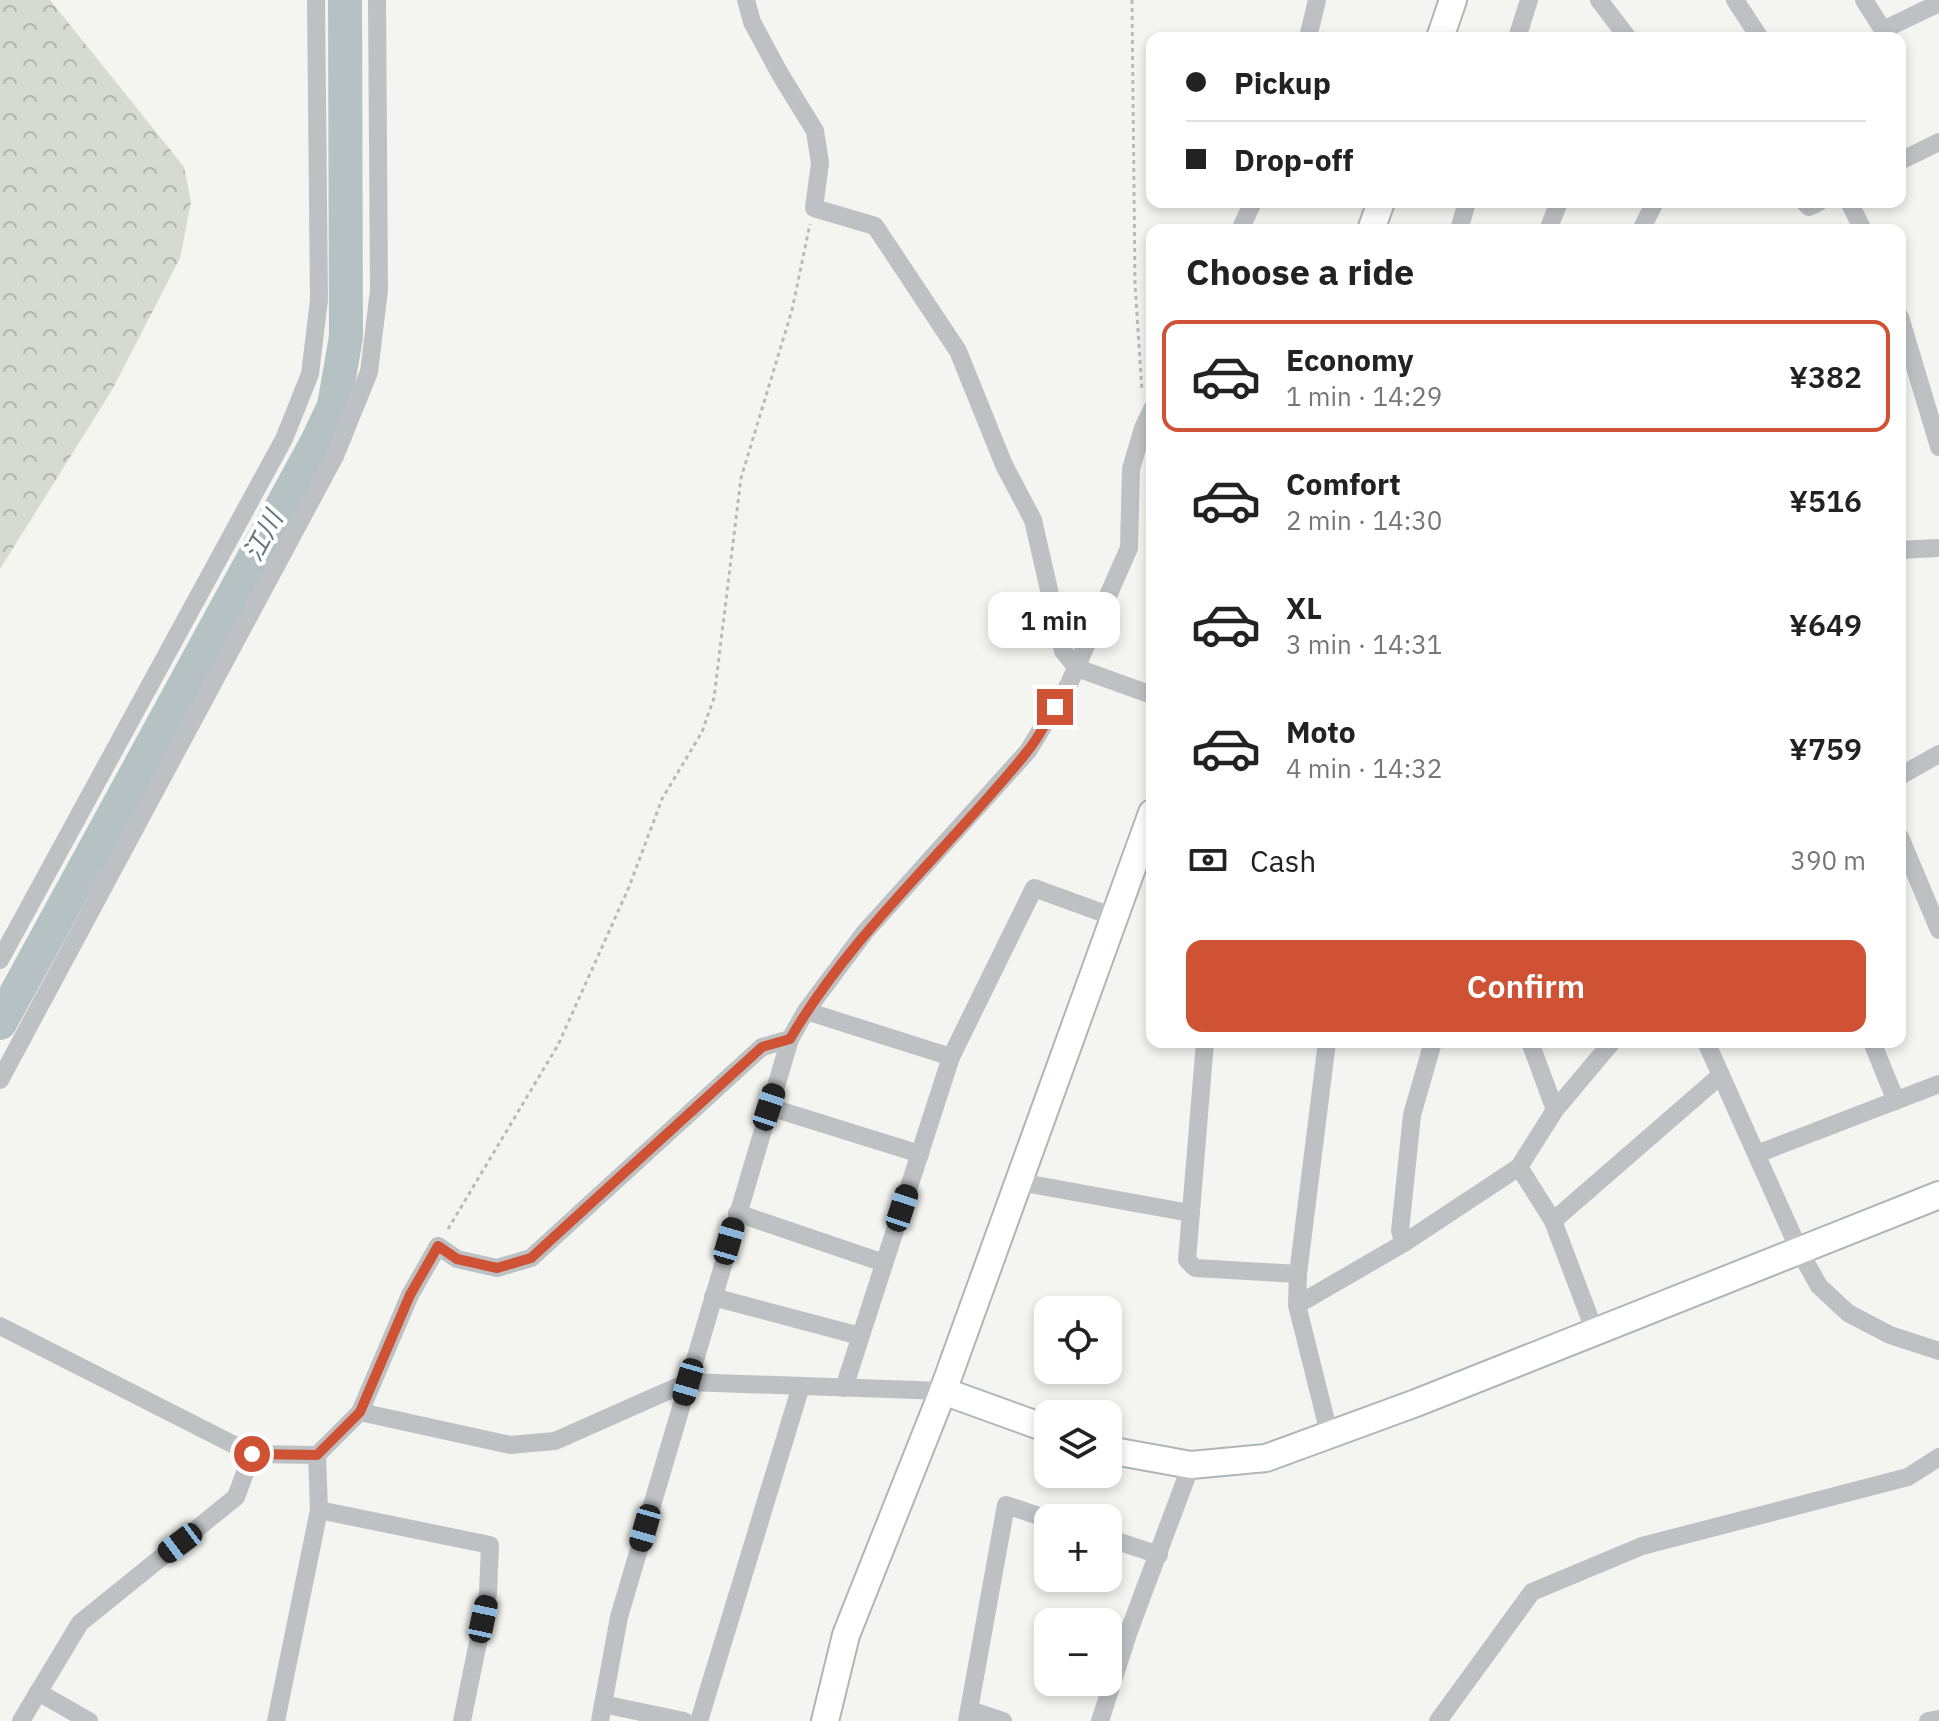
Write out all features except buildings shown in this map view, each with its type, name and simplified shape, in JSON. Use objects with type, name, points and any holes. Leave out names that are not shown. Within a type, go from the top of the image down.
[{"type":"street","points":[[0,960],[284,439],[310,374],[319,300],[316,0]]},
{"type":"street","points":[[0,1080],[335,456],[369,372],[379,290],[377,0]]},
{"type":"street","points":[[746,0],[752,22],[815,131],[820,163],[814,208],[875,226],[958,351],[1004,465],[1033,520],[1063,651],[1077,668],[1146,693]]},
{"type":"street","points":[[1309,32],[1317,0]]},
{"type":"street","points":[[1442,32],[1453,0]]},
{"type":"street","points":[[1519,32],[1529,0]]},
{"type":"street","points":[[1599,0],[1622,32]]},
{"type":"street","points":[[1735,0],[1756,32]]},
{"type":"street","points":[[1864,0],[1883,30],[1939,3]]},
{"type":"street","points":[[1906,158],[1939,142]]},
{"type":"street","points":[[1906,337],[1939,447]]},
{"type":"street","points":[[684,1721],[601,1712],[619,1617],[790,1039],[806,1011],[865,932],[1028,751],[1077,668],[1129,548],[1131,469],[1146,422]]},
{"type":"street","points":[[1906,550],[1938,551]]},
{"type":"street","points":[[1906,773],[1939,754]]},
{"type":"street","points":[[825,1721],[846,1635],[943,1391],[1146,829]]},
{"type":"street","points":[[1906,851],[1939,930]]},
{"type":"street","points":[[844,1388],[951,1057],[1034,888],[1114,917]]},
{"type":"street","points":[[806,1011],[951,1057]]},
{"type":"street","points":[[0,1326],[252,1454],[317,1455],[360,1412],[410,1295],[438,1246],[457,1259],[497,1268],[531,1258],[762,1047],[790,1039]]},
{"type":"street","points":[[1204,1048],[1187,1260],[1195,1268],[1298,1274]]},
{"type":"street","points":[[1326,1048],[1298,1274],[1297,1305],[1330,1437]]},
{"type":"street","points":[[1404,1243],[1400,1231],[1412,1115],[1431,1048]]},
{"type":"street","points":[[1532,1048],[1555,1110]]},
{"type":"street","points":[[1297,1305],[1404,1243],[1519,1167],[1555,1110],[1607,1048]]},
{"type":"street","points":[[1709,1048],[1800,1252],[1819,1286],[1848,1313],[1890,1335],[1939,1351]]},
{"type":"street","points":[[1874,1048],[1896,1101]]},
{"type":"street","points":[[1553,1221],[1721,1075]]},
{"type":"street","points":[[1757,1154],[1939,1084]]},
{"type":"street","points":[[769,1107],[920,1154]]},
{"type":"street","points":[[1519,1167],[1553,1221],[1595,1332]]},
{"type":"street","points":[[1019,1182],[1190,1213]]},
{"type":"street","points":[[1122,1453],[1191,1465],[1266,1458],[1330,1437],[1939,1195]]},
{"type":"street","points":[[737,1213],[884,1263]]},
{"type":"street","points":[[713,1297],[860,1336]]},
{"type":"street","points":[[360,1412],[510,1445],[555,1441],[688,1382],[943,1391],[1034,1424]]},
{"type":"street","points":[[699,1721],[801,1386]]},
{"type":"street","points":[[21,1721],[80,1623],[236,1497],[252,1454]]},
{"type":"street","points":[[276,1721],[319,1510],[317,1455]]},
{"type":"street","points":[[1438,1721],[1532,1592],[1642,1546],[1908,1477],[1939,1457]]},
{"type":"street","points":[[1100,1721],[1129,1631],[1191,1465]]},
{"type":"street","points":[[1003,1721],[968,1715],[1006,1505],[1034,1514]]},
{"type":"street","points":[[319,1510],[490,1545],[488,1593],[462,1721]]},
{"type":"street","points":[[1122,1543],[1159,1555]]},
{"type":"street","points":[[38,1692],[89,1721]]},
{"type":"street","points":[[1928,1721],[1939,1719]]},
{"type":"path","points":[[1132,0],[1135,284],[1142,392]]},
{"type":"path","points":[[438,1246],[558,1045],[629,887],[662,799],[702,732],[714,698],[741,478],[792,310],[814,208]]},
{"type":"green space","points":[[0,0],[50,0],[184,167],[191,202],[180,258],[112,390],[0,569]]},
{"type":"waterway","name":"江川","points":[[0,1023],[334,406],[346,337],[345,0]]},
{"type":"route","points":[[252,1454],[317,1455],[360,1412],[410,1295],[438,1246],[457,1259],[497,1268],[531,1258],[762,1047],[790,1039],[806,1011],[865,932],[1028,751],[1055,707]]}]
